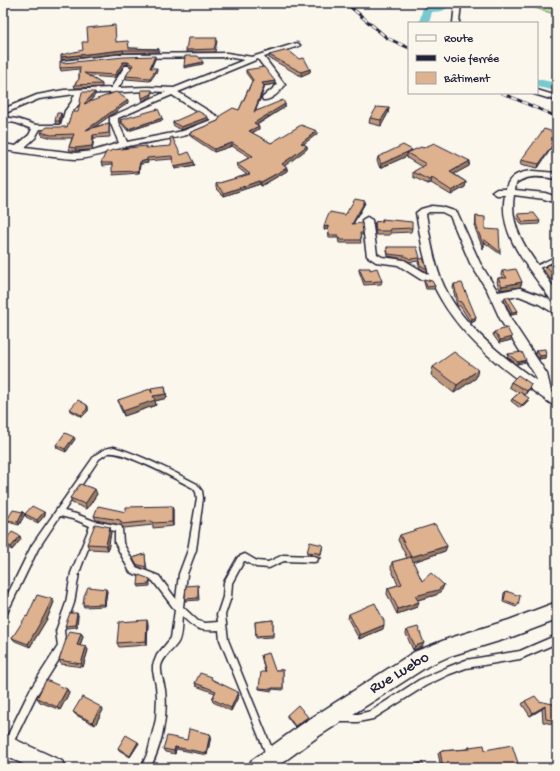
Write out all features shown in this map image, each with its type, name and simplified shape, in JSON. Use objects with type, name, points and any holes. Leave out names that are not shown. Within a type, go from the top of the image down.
[{"type":"street","points":[[456,22],[458,3]]},
{"type":"street","points":[[124,145],[114,122],[114,117],[276,50],[297,45]]},
{"type":"street","points":[[64,62],[124,56],[227,54],[256,58],[281,85],[280,88],[266,98]]},
{"type":"street","points":[[113,91],[116,85],[126,74],[128,68]]},
{"type":"street","points":[[3,112],[36,97],[64,92],[175,91],[216,118],[215,121],[180,133],[124,145],[104,152],[75,156],[46,154],[3,147]]},
{"type":"street","points":[[3,119],[17,121],[35,127],[65,126],[69,111],[75,104],[78,92]]},
{"type":"street","points":[[538,92],[557,99]]},
{"type":"street","points":[[18,149],[32,136],[36,129],[35,127]]},
{"type":"street","points":[[557,176],[534,173],[521,175],[512,182],[508,211],[509,221],[517,239],[557,300]]},
{"type":"street","points":[[497,192],[545,196],[557,200]]},
{"type":"street","points":[[545,394],[541,374],[533,364],[507,321],[496,296],[472,258],[454,214],[445,210],[426,210],[421,213],[430,259],[436,280],[453,310],[471,333],[490,352],[545,394],[557,402]]},
{"type":"street","points":[[367,220],[372,256],[380,260],[400,262],[424,277],[436,280]]},
{"type":"street","points":[[496,296],[520,292],[543,301],[557,311]]},
{"type":"street","name":"Rue Luebo","points":[[265,763],[330,718],[421,659],[450,647],[509,629],[557,611]]},
{"type":"street","points":[[5,745],[55,768]]},
{"type":"lane","points":[[536,268],[557,258]]},
{"type":"lane","points":[[3,612],[36,548],[58,513],[97,457],[107,451],[114,450],[159,467],[196,486],[199,491],[200,498],[192,550],[183,574],[175,640],[171,647],[159,658],[156,666],[161,688],[162,707],[153,751],[145,768]]},
{"type":"lane","points":[[58,513],[76,517],[94,524],[118,528],[119,543],[133,570],[156,578],[178,608],[196,624],[205,627],[222,626]]},
{"type":"lane","points":[[5,745],[33,693],[62,647],[60,631],[70,603],[75,573],[94,524]]},
{"type":"lane","points":[[265,763],[224,640],[221,615],[227,597],[228,582],[243,558],[249,559],[256,564],[269,565],[282,558],[314,559]]},
{"type":"lane","points":[[330,718],[358,718],[373,715],[422,683],[448,671],[466,664],[520,655],[557,639]]},
{"type":"green space","points":[[543,3],[557,3],[557,15],[529,6]]},
{"type":"building","points":[[115,25],[116,42],[128,41],[129,48],[159,49],[123,50],[61,57],[61,55],[83,50],[82,42],[88,42],[87,28]]},
{"type":"building","points":[[188,38],[217,38],[214,49],[186,50]]},
{"type":"building","points":[[288,50],[299,59],[304,58],[310,69],[301,72],[269,55]]},
{"type":"building","points":[[155,56],[150,68],[157,68],[150,78],[126,76],[133,65],[128,62],[123,62],[115,75],[84,73],[102,84],[74,85],[79,79],[80,67],[60,68],[60,61],[63,63],[124,57]]},
{"type":"building","points":[[185,56],[198,56],[203,62],[184,66]]},
{"type":"building","points":[[264,67],[275,81],[262,83],[264,86],[254,112],[283,100],[285,104],[254,123],[259,126],[249,131],[271,143],[301,125],[317,131],[301,143],[307,146],[282,164],[287,168],[261,182],[259,181],[224,193],[216,184],[250,174],[237,164],[253,156],[232,143],[214,149],[189,133],[218,121],[221,115],[233,108],[239,110],[253,80],[246,70]]},
{"type":"building","points":[[141,90],[152,90],[152,94],[142,98]]},
{"type":"building","points":[[82,92],[95,92],[84,104],[116,92],[128,100],[86,130],[109,123],[109,133],[93,135],[92,146],[75,148],[69,147],[74,134],[51,135],[41,132],[47,127],[67,127],[72,112],[78,112]]},
{"type":"building","points":[[377,107],[389,108],[381,120],[370,118]]},
{"type":"building","points":[[158,109],[162,118],[128,129],[120,120]]},
{"type":"building","points":[[198,111],[208,117],[181,127],[173,122]]},
{"type":"building","points":[[57,113],[61,113],[59,121],[55,121]]},
{"type":"building","points":[[544,129],[557,133],[557,138],[551,143],[552,146],[539,164],[521,160]]},
{"type":"building","points":[[172,137],[181,155],[189,152],[194,162],[174,166],[172,156],[147,158],[147,160],[140,162],[138,171],[112,172],[112,163],[101,163],[106,152],[146,146],[146,148],[171,146],[170,138]]},
{"type":"building","points":[[434,143],[470,161],[450,172],[466,182],[452,191],[432,178],[429,180],[413,172],[426,164],[407,153]]},
{"type":"building","points":[[403,145],[412,150],[381,164],[378,157]]},
{"type":"building","points":[[355,199],[365,201],[352,224],[362,223],[363,233],[360,233],[361,240],[340,240],[338,235],[329,235],[328,226],[324,227],[330,212],[345,215]]},
{"type":"building","points":[[534,213],[540,221],[523,222],[518,214]]},
{"type":"building","points":[[476,216],[485,217],[485,229],[499,230],[500,252],[485,240],[484,247],[476,225]]},
{"type":"building","points":[[382,219],[412,222],[412,228],[390,229],[391,231],[376,231],[375,222],[383,221]]},
{"type":"building","points":[[387,247],[417,247],[420,258],[410,259],[405,256],[388,254]]},
{"type":"building","points":[[423,258],[427,269],[420,265],[419,260]]},
{"type":"building","points":[[557,264],[557,274],[553,275],[546,265]]},
{"type":"building","points":[[359,268],[370,268],[370,270],[377,268],[382,281],[365,282]]},
{"type":"building","points":[[516,269],[522,282],[502,286],[498,278],[507,278],[502,271]]},
{"type":"building","points":[[424,279],[432,281],[435,286],[427,287]]},
{"type":"building","points":[[462,283],[476,317],[472,319],[461,302],[458,301],[454,284]]},
{"type":"building","points":[[505,297],[509,297],[518,311],[512,312]]},
{"type":"building","points":[[507,328],[512,337],[500,340],[494,332]]},
{"type":"building","points":[[545,349],[546,355],[540,356],[536,350]]},
{"type":"building","points":[[454,352],[478,370],[457,385],[433,367]]},
{"type":"building","points":[[522,352],[526,360],[518,362],[508,354]]},
{"type":"building","points":[[518,375],[531,384],[527,391],[511,382]]},
{"type":"building","points":[[165,386],[166,394],[153,396],[155,400],[123,411],[118,400],[150,389],[152,393],[151,388]]},
{"type":"building","points":[[520,392],[529,398],[522,405],[512,399]]},
{"type":"building","points":[[78,400],[87,405],[87,409],[81,415],[70,409]]},
{"type":"building","points":[[65,433],[74,437],[65,449],[56,445]]},
{"type":"building","points":[[80,484],[95,489],[85,504],[70,498]]},
{"type":"building","points":[[32,506],[44,512],[37,520],[25,514]]},
{"type":"building","points":[[98,506],[126,512],[126,507],[172,506],[172,522],[152,523],[152,521],[122,524],[120,520],[94,516]]},
{"type":"building","points":[[13,510],[23,512],[18,522],[7,520]]},
{"type":"building","points":[[95,524],[110,527],[106,545],[87,544]]},
{"type":"building","points":[[435,524],[447,546],[411,557],[400,535]]},
{"type":"building","points":[[12,532],[20,536],[11,547],[3,543]]},
{"type":"building","points":[[310,542],[323,545],[320,556],[318,553],[307,552]]},
{"type":"building","points":[[145,554],[146,567],[136,564],[133,558]]},
{"type":"building","points":[[411,557],[422,581],[431,573],[444,585],[438,590],[415,596],[419,602],[398,609],[388,588],[402,584],[392,562]]},
{"type":"building","points":[[139,575],[150,579],[149,584],[138,585]]},
{"type":"building","points":[[198,585],[198,598],[185,599],[186,586]]},
{"type":"building","points":[[88,587],[106,589],[104,604],[83,605],[84,596]]},
{"type":"building","points":[[506,591],[520,596],[518,605],[504,600]]},
{"type":"building","points":[[37,595],[52,599],[28,644],[12,638],[26,616],[27,617]]},
{"type":"building","points":[[375,603],[384,621],[384,625],[360,635],[349,614]]},
{"type":"building","points":[[70,613],[77,613],[75,625],[65,626]]},
{"type":"building","points":[[147,620],[146,641],[117,643],[119,622]]},
{"type":"building","points":[[273,620],[273,635],[256,636],[255,622]]},
{"type":"building","points":[[418,627],[424,643],[415,646],[407,630]]},
{"type":"building","points":[[69,631],[81,633],[77,645],[86,647],[81,664],[59,660]]},
{"type":"building","points":[[269,653],[275,670],[283,670],[283,688],[259,688],[261,672],[266,672],[261,655]]},
{"type":"building","points":[[200,673],[212,677],[211,679],[238,692],[231,708],[212,699],[216,691],[195,683]]},
{"type":"building","points":[[46,680],[67,689],[57,707],[37,698]]},
{"type":"building","points":[[535,696],[539,701],[557,705],[557,721],[546,719],[545,706],[533,713],[525,701]]},
{"type":"building","points":[[82,697],[101,707],[92,722],[73,712]]},
{"type":"building","points":[[298,705],[308,717],[295,726],[287,715]]},
{"type":"building","points":[[189,729],[210,734],[206,753],[175,747],[174,751],[163,749],[167,736],[187,740]]},
{"type":"building","points":[[126,735],[138,742],[130,756],[118,748]]},
{"type":"building","points":[[484,745],[485,750],[512,745],[519,766],[499,768],[497,764],[469,768],[443,768],[440,751],[470,749],[469,747]]},
{"type":"building","points":[[422,762],[425,768],[406,768]]},
{"type":"waterway","points":[[424,22],[427,9],[442,8],[442,3]]},
{"type":"waterway","points":[[538,83],[557,87]]},
{"type":"railway","points":[[346,3],[387,38],[408,48]]},
{"type":"railway","points":[[504,94],[557,117]]}]
